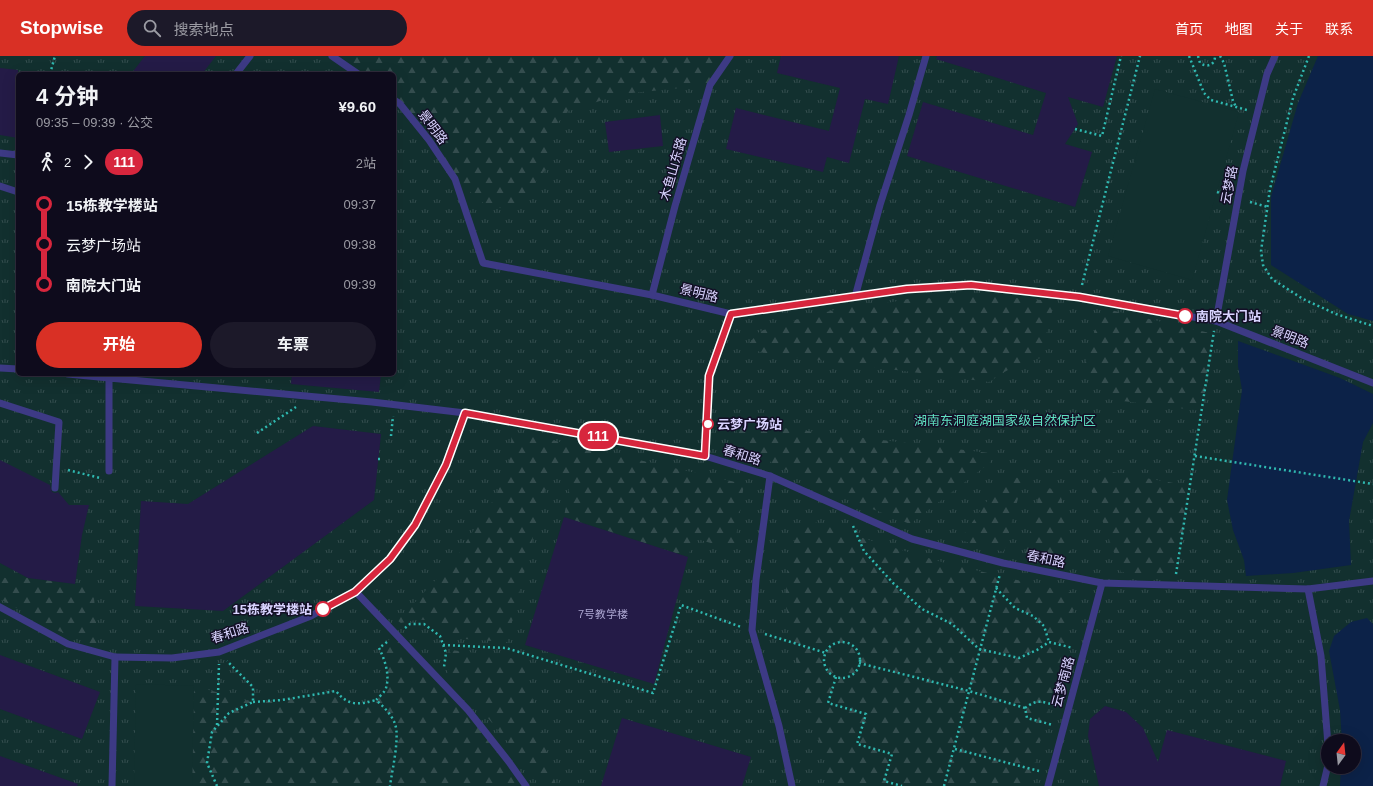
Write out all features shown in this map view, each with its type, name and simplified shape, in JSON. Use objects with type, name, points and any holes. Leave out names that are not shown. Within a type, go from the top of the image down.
[{"type":"lane","points":[[238,72],[250,56]]},
{"type":"lane","points":[[332,56],[355,72]]},
{"type":"lane","name":"木鱼山东路","points":[[652,294],[675,206],[710,85],[730,56]]},
{"type":"lane","points":[[856,297],[880,205],[910,115],[926,56]]},
{"type":"lane","name":"云梦路","points":[[1216,321],[1243,171],[1267,74],[1275,56]]},
{"type":"lane","name":"景明路","points":[[396,101],[400,104],[429,140],[454,179],[484,263],[652,294],[731,314],[907,289],[971,285],[1079,297],[1216,321],[1373,383]]},
{"type":"lane","points":[[0,153],[16,155]]},
{"type":"lane","points":[[0,186],[16,191]]},
{"type":"lane","points":[[705,456],[709,376],[731,314]]},
{"type":"lane","points":[[0,368],[16,369]]},
{"type":"lane","points":[[109,471],[109,376],[465,413]]},
{"type":"lane","points":[[0,403],[59,422],[55,488]]},
{"type":"lane","name":"春和路","points":[[0,607],[68,644],[115,657],[172,658],[219,652],[311,616],[355,592],[390,559],[415,525],[446,465],[465,413],[705,456],[770,476],[912,538],[1003,563],[1102,583],[1308,589],[1373,581]]},
{"type":"lane","points":[[770,476],[756,580],[752,630],[779,726],[792,786]]},
{"type":"lane","name":"云梦南路","points":[[1048,786],[1102,583]]},
{"type":"lane","points":[[1308,589],[1321,656],[1327,734]]},
{"type":"lane","points":[[355,592],[468,710],[526,786]]},
{"type":"lane","points":[[112,786],[115,657]]},
{"type":"lane","points":[[1323,786],[1326,774]]},
{"type":"path","points":[[51,72],[55,56]]},
{"type":"path","points":[[1075,129],[1102,136],[1122,56]]},
{"type":"path","points":[[1079,297],[1140,56]]},
{"type":"path","points":[[1189,56],[1204,93],[1211,100],[1257,113]]},
{"type":"path","points":[[1198,56],[1198,60],[1202,65],[1208,66],[1213,63],[1215,56]]},
{"type":"path","points":[[1220,56],[1224,63],[1233,101],[1236,107]]},
{"type":"path","points":[[1309,56],[1293,98],[1270,189],[1261,251],[1263,265],[1272,279],[1303,299],[1336,314],[1373,326]]},
{"type":"path","points":[[1192,63],[1198,60]]},
{"type":"path","points":[[1238,199],[1268,207]]},
{"type":"path","points":[[1174,585],[1216,321]]},
{"type":"path","points":[[257,433],[311,396]]},
{"type":"path","points":[[391,436],[394,410]]},
{"type":"path","points":[[1195,456],[1373,484]]},
{"type":"path","points":[[378,458],[382,459]]},
{"type":"path","points":[[57,467],[100,478]]},
{"type":"path","points":[[846,509],[864,551],[893,583],[922,609],[952,624],[980,648],[1019,658],[1037,650],[1049,642],[1084,651]]},
{"type":"path","points":[[944,786],[1003,563]]},
{"type":"path","points":[[996,588],[1015,608],[1033,616],[1044,626],[1049,642]]},
{"type":"path","points":[[443,645],[506,648],[653,693],[681,605],[752,630],[826,653]]},
{"type":"path","points":[[217,786],[207,762],[212,732],[229,713],[253,702],[282,700],[336,691],[343,699],[360,704],[376,700],[386,690],[388,675],[384,659],[379,648],[410,624],[424,624],[440,636],[446,653],[444,670],[438,678]]},
{"type":"path","points":[[845,642],[851,644],[856,648],[860,659],[857,670],[853,674],[842,678],[836,677],[827,670],[825,664],[826,653],[834,644],[845,642]]},
{"type":"path","points":[[219,652],[252,687],[253,702]]},
{"type":"path","points":[[217,726],[219,652]]},
{"type":"path","points":[[859,663],[969,691],[1025,708]]},
{"type":"path","points":[[836,677],[828,703],[866,714],[857,744],[892,754],[884,781],[902,786]]},
{"type":"path","points":[[376,700],[382,705],[395,723],[397,734],[390,786]]},
{"type":"path","points":[[1025,708],[1032,702],[1039,701],[1068,709]]},
{"type":"path","points":[[1025,708],[1027,718],[1063,728]]},
{"type":"path","points":[[955,749],[1051,774]]},
{"type":"green space","name":"湖南东洞庭湖国家级自然保护区","points":[[0,56],[1373,56],[1373,786],[0,786]]},
{"type":"green space","points":[[332,56],[730,56],[710,85],[622,94],[568,111],[552,129],[549,165],[513,210],[487,206],[455,179],[396,103],[396,72],[355,72]]},
{"type":"green space","points":[[1155,89],[1239,112],[1192,280],[1108,256]]},
{"type":"green space","points":[[989,296],[1054,301],[1041,358],[1026,361],[1007,370],[989,382],[765,353],[745,348],[759,332],[776,325],[842,308],[908,299]]},
{"type":"green space","points":[[1102,308],[1214,334],[1202,411],[1107,399],[1105,390],[1102,386],[1083,370]]},
{"type":"green space","points":[[733,422],[989,453],[991,462],[910,524],[830,492],[759,456],[738,434]]},
{"type":"green space","points":[[512,431],[744,484],[734,550],[694,538],[688,557],[564,517],[571,478],[549,473],[507,642],[451,638],[439,626],[429,621],[417,620],[401,623],[395,619],[405,613],[455,559],[496,496],[509,463]]},
{"type":"green space","points":[[1101,470],[1190,486],[1176,576],[1121,572],[1088,481]]},
{"type":"green space","points":[[1005,475],[1023,479],[1004,552],[960,540]]},
{"type":"green space","points":[[1041,487],[1060,490],[1072,565],[1024,556]]},
{"type":"green space","points":[[802,518],[945,563],[1077,594],[1029,786],[827,786],[825,761],[797,665],[785,602],[789,558]]},
{"type":"green space","points":[[0,576],[5,578],[28,578],[93,585],[98,647],[59,631],[0,599]]},
{"type":"green space","points":[[396,634],[468,710],[526,786],[192,786],[194,686],[253,702],[282,700],[336,691],[344,700],[349,702],[361,703],[372,701],[382,695],[388,680],[379,648]]},
{"type":"green space","points":[[451,650],[522,660],[556,786],[540,786],[514,749],[477,705],[447,677]]},
{"type":"green space","points":[[136,684],[194,686],[192,786],[134,786]]},
{"type":"water","points":[[1318,56],[1373,56],[1373,321],[1348,314],[1271,265],[1271,197],[1298,103]]},
{"type":"water","points":[[1238,341],[1340,378],[1373,394],[1373,423],[1363,442],[1349,521],[1351,565],[1293,573],[1246,576],[1244,560],[1233,530],[1227,500],[1242,390],[1238,366]]},
{"type":"water","points":[[1367,618],[1373,624],[1373,786],[1340,786],[1341,774],[1361,774],[1361,734],[1342,734],[1340,710],[1329,651],[1334,636],[1351,622]]},
{"type":"building","points":[[145,56],[216,56],[204,72],[133,72]]},
{"type":"building","points":[[781,56],[899,56],[888,104],[865,99],[849,163],[827,157],[823,172],[726,149],[736,108],[829,131],[840,88],[777,73]]},
{"type":"building","points":[[937,56],[1117,56],[1103,107],[1068,97],[1078,124],[1065,144],[1092,152],[1075,207],[907,156],[923,102],[1033,135],[1046,93],[936,59]]},
{"type":"building","points":[[0,68],[18,70],[18,72],[16,72],[16,138],[0,135]]},
{"type":"building","points":[[660,115],[663,146],[609,152],[605,122]]},
{"type":"building","points":[[292,376],[381,376],[379,392],[291,384]]},
{"type":"building","points":[[313,426],[381,434],[374,500],[223,611],[135,606],[141,501],[188,504]]},
{"type":"building","points":[[0,460],[50,485],[52,492],[58,492],[69,505],[89,505],[82,535],[75,584],[28,578],[0,563]]},
{"type":"building","points":[[564,517],[688,557],[654,684],[525,645]]},
{"type":"building","points":[[0,655],[100,692],[82,739],[0,709]]},
{"type":"building","points":[[1105,706],[1126,712],[1143,728],[1158,762],[1167,730],[1286,761],[1280,786],[1099,786],[1088,736],[1090,719]]},
{"type":"building","points":[[622,718],[751,757],[742,786],[601,786]]},
{"type":"building","points":[[0,756],[78,784],[77,786],[0,786]]},
{"type":"bus line","name":"111","points":[[323,609],[355,592],[390,559],[415,525],[446,465],[465,413],[705,456],[709,376],[731,314],[907,289],[971,285],[1079,297],[1185,316]]},
{"type":"place","name":"南院大门站","points":[[1185,316]]},
{"type":"place","name":"云梦广场站","points":[[708,424]]},
{"type":"place","name":"15栋教学楼站","points":[[323,609]]}]
